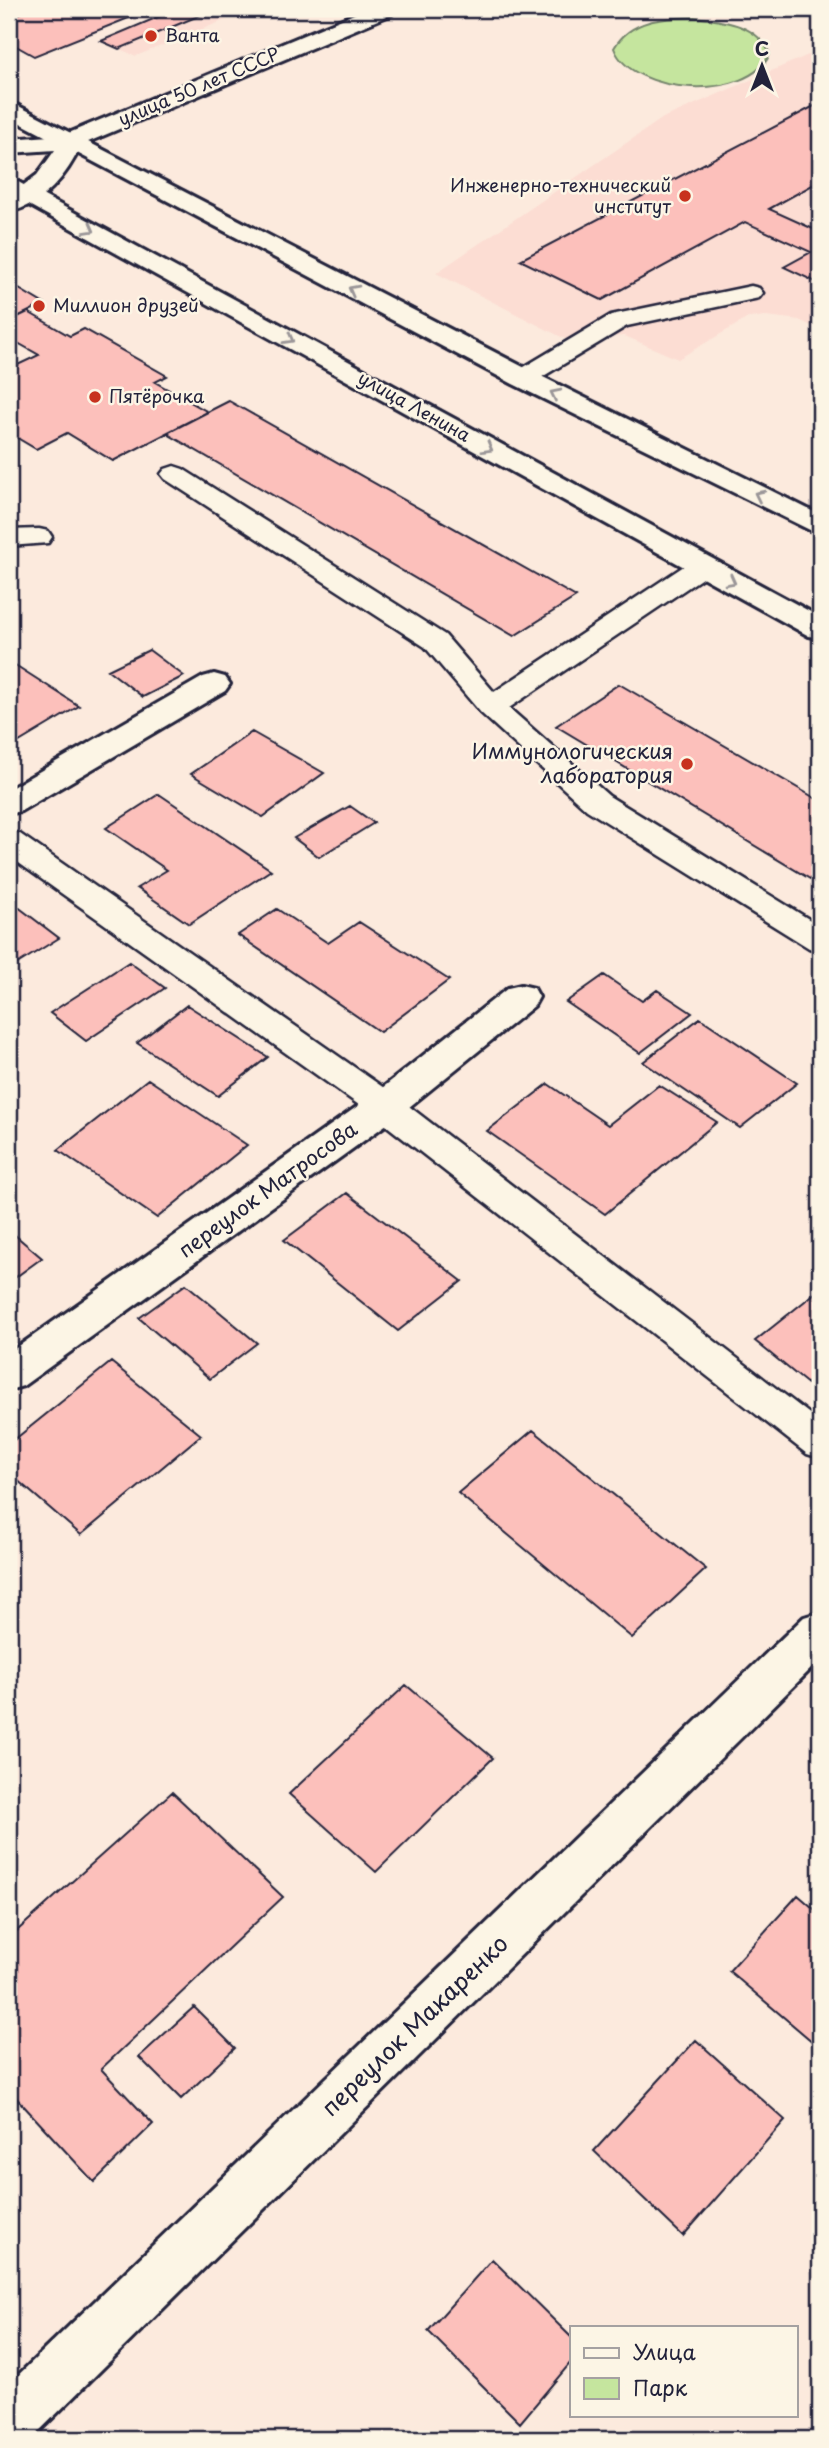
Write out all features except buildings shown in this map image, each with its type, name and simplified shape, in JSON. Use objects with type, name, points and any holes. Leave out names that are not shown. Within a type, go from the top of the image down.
[{"type":"street","name":"улица 50 лет СССР","points":[[9,146],[69,142],[384,9]]},
{"type":"street","points":[[9,108],[523,379],[820,526]]},
{"type":"street","points":[[16,195],[59,168],[69,142]]},
{"type":"street","name":"улица Ленина","points":[[16,195],[820,629]]},
{"type":"street","points":[[9,803],[214,684]]},
{"type":"street","name":"переулок Матросова","points":[[9,1374],[385,1106],[521,997]]},
{"type":"street","name":"переулок Макаренко","points":[[9,2422],[820,1631]]},
{"type":"lane","points":[[523,379],[619,320],[751,293]]},
{"type":"lane","points":[[174,474],[435,641],[491,707],[598,803],[820,940]]},
{"type":"lane","points":[[9,538],[39,537]]},
{"type":"lane","points":[[491,707],[702,566]]},
{"type":"lane","points":[[9,841],[385,1106],[820,1443]]},
{"type":"shaded area","points":[[177,9],[252,9],[136,56],[101,41]]},
{"type":"shaded area","name":"Инженерно-технический институт","points":[[820,50],[820,330],[799,320],[766,316],[748,318],[678,359],[625,336],[610,337],[585,349],[436,273],[663,118]]},
{"type":"green space","points":[[694,17],[728,23],[748,30],[757,36],[770,54],[758,69],[739,80],[716,86],[691,87],[666,84],[643,76],[625,64],[614,48],[629,31],[649,22]]},
{"type":"place","name":"Ванта","points":[[151,36]]},
{"type":"place","name":"Инженерно-технический институт","points":[[685,196]]},
{"type":"place","name":"Миллион друзей","points":[[39,306]]},
{"type":"place","name":"Пятёрочка","points":[[95,397]]},
{"type":"place","name":"Иммунологическия лаборатория","points":[[687,764]]}]
